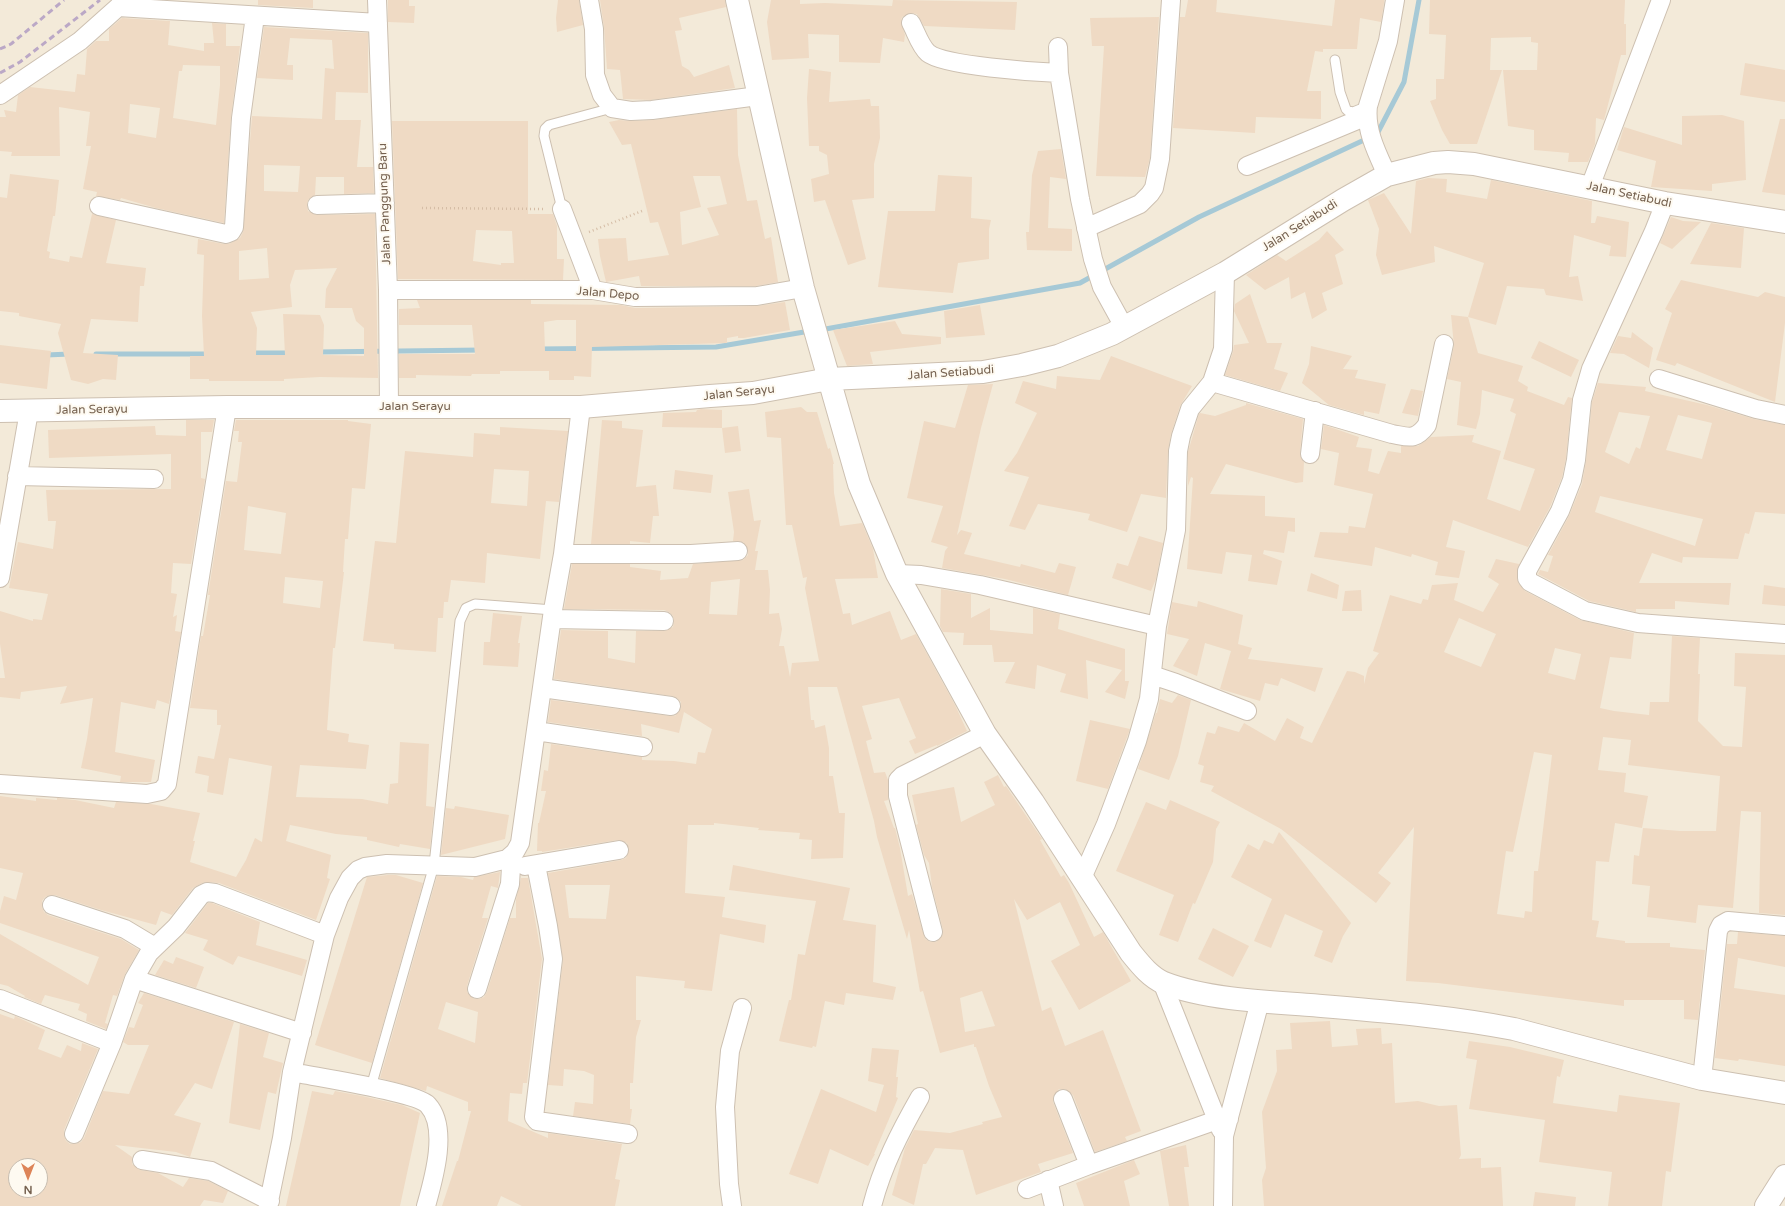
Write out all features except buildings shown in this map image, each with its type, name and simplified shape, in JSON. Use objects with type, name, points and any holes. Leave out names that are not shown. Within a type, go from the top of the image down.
[{"type":"street","name":"Jalan Panggung Baru","points":[[377,0],[388,290],[389,407]]},
{"type":"street","points":[[589,0],[594,29],[595,75],[602,95],[612,108],[631,111],[652,110],[758,96]]},
{"type":"street","points":[[737,0],[810,316],[859,484],[897,574],[985,734],[1131,953],[1148,972],[1162,982],[1184,989],[1260,1001],[1413,1014],[1514,1029],[1702,1079],[1785,1093]]},
{"type":"street","points":[[1086,228],[1140,204],[1154,188],[1160,159],[1171,0]]},
{"type":"street","points":[[1387,175],[1376,151],[1367,115],[1388,41],[1395,0]]},
{"type":"street","points":[[1590,186],[1661,0]]},
{"type":"street","points":[[0,96],[80,41],[122,4],[255,16],[378,23]]},
{"type":"street","points":[[99,206],[226,234],[231,232],[234,227],[240,118],[255,16]]},
{"type":"street","points":[[911,23],[925,50],[929,54],[936,57],[984,66],[1059,73]]},
{"type":"street","points":[[1058,46],[1059,73],[1086,228],[1093,259],[1102,287],[1124,327]]},
{"type":"street","points":[[1247,166],[1367,115]]},
{"type":"street","name":"Jalan Setiabudi","points":[[829,380],[983,372],[1022,365],[1058,356],[1095,342],[1225,273],[1343,200],[1387,175],[1427,165],[1448,162],[1474,164],[1590,186],[1665,203],[1785,222]]},
{"type":"street","points":[[317,206],[385,203]]},
{"type":"street","points":[[1665,203],[1654,231],[1591,369],[1582,400],[1577,454],[1572,480],[1560,511],[1527,571],[1527,578],[1530,582],[1586,611],[1638,623],[1785,634]]},
{"type":"street","points":[[562,209],[593,290]]},
{"type":"street","points":[[1082,878],[1106,824],[1137,741],[1149,699],[1157,626],[1176,530],[1178,451],[1181,436],[1190,410],[1212,382],[1223,349],[1225,273]]},
{"type":"street","name":"Jalan Depo","points":[[388,290],[593,290],[635,297],[757,296],[803,288]]},
{"type":"street","points":[[1212,382],[1392,434],[1411,437],[1420,435],[1427,425],[1444,344]]},
{"type":"street","name":"Jalan Serayu","points":[[0,411],[227,408],[582,407],[753,393],[829,380]]},
{"type":"street","points":[[1659,380],[1756,409],[1785,415]]},
{"type":"street","points":[[477,989],[507,896],[509,863],[520,843],[552,615],[563,554],[582,407]]},
{"type":"street","points":[[0,784],[147,794],[161,791],[167,784],[227,408]]},
{"type":"street","points":[[0,578],[29,411]]},
{"type":"street","points":[[1310,454],[1315,411]]},
{"type":"street","points":[[17,476],[154,479]]},
{"type":"street","points":[[563,554],[691,554],[738,551]]},
{"type":"street","points":[[897,574],[921,575],[980,585],[1157,626]]},
{"type":"street","points":[[552,615],[664,621]]},
{"type":"street","points":[[1152,675],[1247,711]]},
{"type":"street","points":[[542,688],[670,706]]},
{"type":"street","points":[[536,731],[642,747]]},
{"type":"street","points":[[934,932],[898,796],[898,780],[902,776],[985,734]]},
{"type":"street","points":[[142,1160],[211,1171],[269,1204],[292,1072],[325,934],[339,898],[350,878],[358,870],[373,865],[387,864],[475,867],[509,863],[536,865],[619,850]]},
{"type":"street","points":[[536,865],[553,959],[534,1117],[537,1121],[628,1134]]},
{"type":"street","points":[[74,1134],[112,1043],[134,980],[150,953],[176,927],[207,892],[215,893],[325,934]]},
{"type":"street","points":[[52,905],[125,929],[155,947]]},
{"type":"street","points":[[1702,1079],[1718,931],[1722,925],[1728,921],[1785,926]]},
{"type":"street","points":[[134,980],[302,1033]]},
{"type":"street","points":[[1162,982],[1223,1125]]},
{"type":"street","points":[[0,999],[112,1043]]},
{"type":"street","points":[[1223,1206],[1223,1125],[1260,1001]]},
{"type":"street","points":[[732,1206],[729,1184],[724,1107],[730,1051],[742,1008]]},
{"type":"street","points":[[292,1072],[371,1087],[417,1099],[429,1106],[434,1116],[437,1129],[438,1159],[426,1206]]},
{"type":"street","points":[[872,1206],[880,1177],[907,1120],[920,1098]]},
{"type":"street","points":[[1063,1099],[1089,1165]]},
{"type":"street","points":[[1027,1189],[1089,1165],[1223,1125]]},
{"type":"street","points":[[1766,1206],[1785,1176]]},
{"type":"street","points":[[1048,1180],[1054,1206]]},
{"type":"lane","points":[[1335,60],[1340,92],[1346,109],[1348,111],[1367,115]]},
{"type":"lane","points":[[562,209],[544,136],[545,129],[549,125],[612,108]]},
{"type":"lane","points":[[371,1087],[434,865],[460,621],[466,608],[476,604],[552,615]]},
{"type":"path","points":[[422,208],[562,209]]},
{"type":"path","points":[[574,238],[642,211]]},
{"type":"shaded area","points":[[0,0],[1785,0],[1785,1206],[0,1206]]},
{"type":"waterway","points":[[820,330],[1080,283],[1199,217],[1377,134],[1404,82],[1419,0]]},
{"type":"waterway","points":[[540,349],[716,347],[810,331]]},
{"type":"waterway","points":[[318,352],[482,350]]},
{"type":"waterway","points":[[250,353],[292,353]]},
{"type":"waterway","points":[[46,355],[70,354]]},
{"type":"waterway","points":[[96,354],[210,354]]},
{"type":"railway","points":[[0,49],[11,44],[64,0]]},
{"type":"railway","points":[[0,73],[20,62],[100,0]]}]
